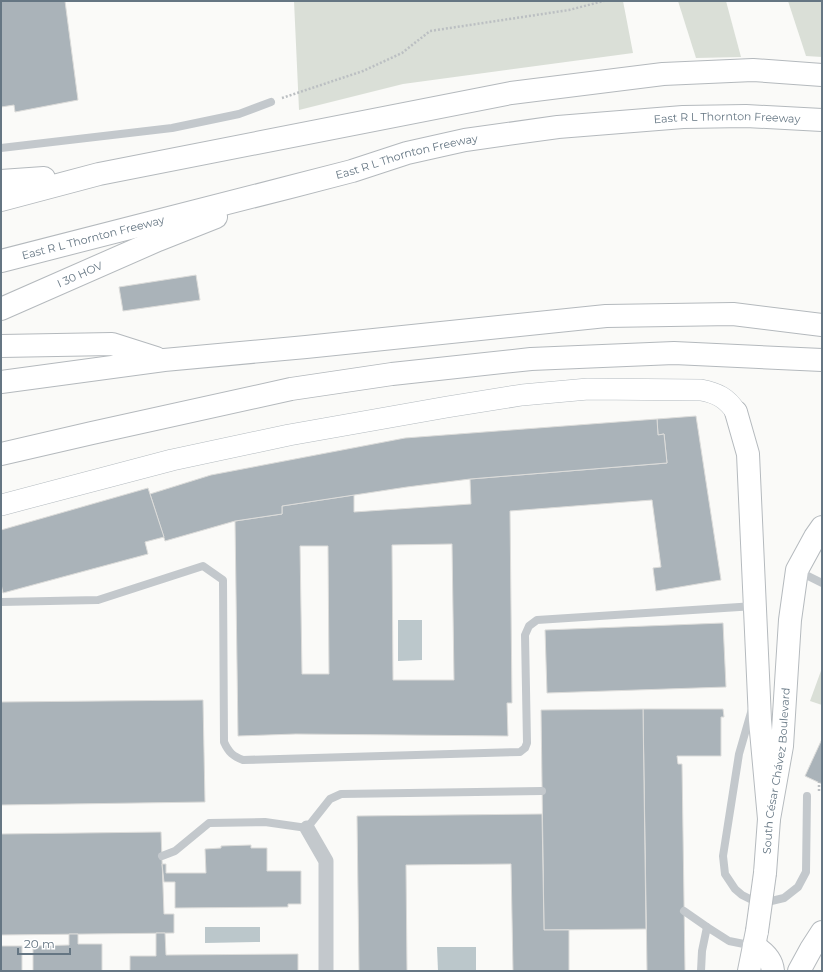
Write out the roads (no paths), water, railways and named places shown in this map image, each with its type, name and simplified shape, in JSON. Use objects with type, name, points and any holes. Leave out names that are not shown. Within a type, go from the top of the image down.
[{"type":"main road","points":[[1,200],[100,174],[511,93],[663,74],[753,70],[822,75]]},
{"type":"main road","name":"East R L Thornton Freeway","points":[[1,261],[352,171],[407,153],[465,140],[558,127],[683,117],[746,116],[822,120]]},
{"type":"main road","points":[[1,181],[100,174]]},
{"type":"main road","name":"I 30 HOV","points":[[1,309],[158,240],[294,186]]},
{"type":"main road","points":[[1,382],[164,360],[606,316],[733,314],[822,325]]},
{"type":"main road","points":[[1,346],[112,344],[164,360]]},
{"type":"main road","points":[[1,454],[291,389],[392,374],[531,359],[674,353],[822,360]]},
{"type":"main road","points":[[736,412],[748,454],[756,606],[758,686],[768,819]]},
{"type":"main road","points":[[1,466],[92,433]]},
{"type":"main road","points":[[797,570],[822,527]]},
{"type":"main road","name":"South César Chávez Boulevard","points":[[749,971],[756,938],[765,873],[768,819],[782,746],[790,620],[797,570]]},
{"type":"main road","points":[[756,938],[772,964],[773,971]]},
{"type":"main road","points":[[799,971],[818,946]]},
{"type":"street","points":[[1,506],[172,460],[273,438],[522,395],[588,389],[701,390],[713,392],[724,398],[736,412]]},
{"type":"street","points":[[307,828],[326,861],[326,971]]},
{"type":"lane","points":[[1,148],[172,128],[239,114],[270,102]]},
{"type":"lane","points":[[1,602],[98,600],[203,566],[223,580],[224,742],[228,751],[234,757],[243,760],[520,752],[525,748],[527,743],[525,635],[529,626],[537,620],[756,606]]},
{"type":"lane","points":[[797,570],[822,583]]},
{"type":"lane","points":[[758,686],[738,754],[723,856],[725,874],[734,889],[742,895],[758,902],[776,901],[792,893],[803,880],[806,872],[808,796]]},
{"type":"lane","points":[[162,856],[175,851],[209,823],[265,822],[307,828],[330,799],[341,794],[542,791]]},
{"type":"lane","points":[[684,911],[728,941],[756,938]]},
{"type":"lane","points":[[701,971],[702,951],[707,927]]}]
